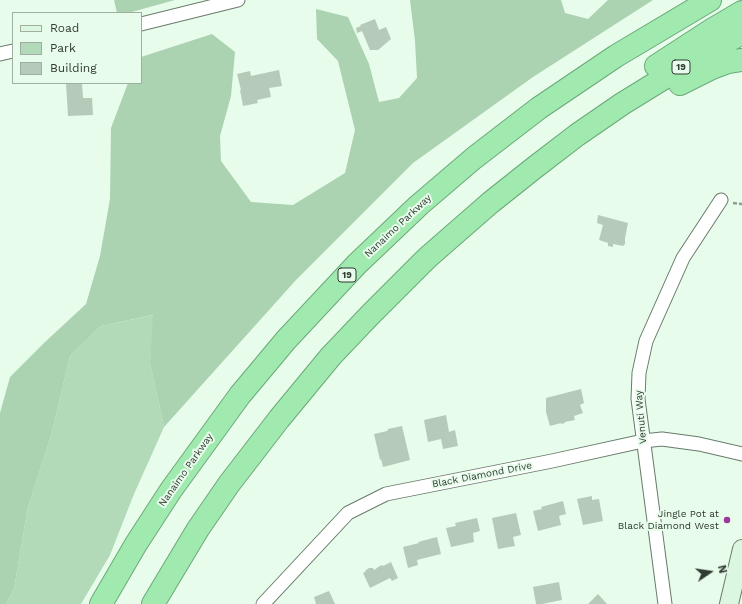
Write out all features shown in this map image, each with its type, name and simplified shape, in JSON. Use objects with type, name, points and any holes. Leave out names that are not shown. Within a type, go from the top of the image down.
[{"type":"highway","points":[[671,22],[691,0]]},
{"type":"highway","name":"Nanaimo Parkway","points":[[102,604],[136,544],[172,490],[240,395],[286,340],[357,264],[419,206],[480,153],[539,108],[584,76],[633,45],[710,0]]},
{"type":"highway","points":[[622,104],[655,67],[742,12]]},
{"type":"highway","name":"19","points":[[153,604],[198,529],[229,484],[296,398],[331,356],[427,258],[490,203],[539,163],[577,135],[622,104],[742,33]]},
{"type":"highway","points":[[622,104],[665,92],[712,68],[728,62],[742,60]]},
{"type":"main road","points":[[729,604],[742,549]]},
{"type":"street","points":[[142,24],[238,0]]},
{"type":"street","points":[[0,54],[12,51]]},
{"type":"street","name":"Venuti Way","points":[[665,604],[638,399],[639,373],[646,341],[682,258],[721,200]]},
{"type":"street","name":"Black Diamond Drive","points":[[263,604],[348,513],[386,494],[662,438],[699,444],[742,454]]},
{"type":"green space","points":[[114,0],[175,0],[132,12],[117,12]]},
{"type":"green space","points":[[410,0],[561,0],[565,13],[588,19],[608,0],[653,0],[533,77],[413,163],[296,280],[164,427],[150,363],[153,315],[101,326],[70,356],[51,436],[28,507],[14,589],[6,604],[0,604],[0,413],[10,377],[86,304],[100,256],[110,199],[111,128],[128,84],[142,84],[142,57],[212,34],[235,52],[231,96],[220,136],[221,161],[251,202],[293,205],[345,173],[355,130],[338,61],[317,39],[316,9],[348,17],[369,64],[379,102],[399,98],[417,78],[415,41]]},
{"type":"green space","points":[[154,315],[150,363],[164,427],[134,494],[110,555],[81,604],[6,604],[14,589],[28,507],[51,436],[70,356],[101,326]]},
{"type":"building","points":[[375,19],[379,30],[386,27],[391,39],[378,50],[370,50],[362,31],[357,33],[356,28]]},
{"type":"building","points":[[279,70],[282,86],[269,88],[271,97],[257,100],[258,103],[243,106],[237,74],[250,71],[251,76]]},
{"type":"building","points":[[66,84],[82,84],[83,98],[92,98],[93,115],[68,116]]},
{"type":"building","points":[[598,215],[628,223],[625,244],[623,246],[613,244],[613,247],[608,246],[608,243],[599,240],[603,225],[597,223]]},
{"type":"building","points":[[581,389],[584,403],[580,405],[583,413],[574,416],[575,420],[550,426],[546,412],[546,398]]},
{"type":"building","points":[[446,415],[449,432],[455,430],[458,446],[443,449],[441,439],[428,442],[424,420]]},
{"type":"building","points":[[402,426],[410,460],[383,467],[374,434]]},
{"type":"building","points":[[592,496],[592,500],[599,499],[603,521],[583,525],[577,499]]},
{"type":"building","points":[[563,501],[566,514],[559,516],[561,525],[538,531],[533,511],[542,509],[541,507]]},
{"type":"building","points":[[516,513],[521,535],[513,537],[515,546],[498,549],[492,518]]},
{"type":"building","points":[[477,518],[480,531],[473,533],[474,542],[451,547],[446,528],[456,526],[455,523]]},
{"type":"building","points":[[437,537],[441,554],[417,560],[418,565],[408,568],[403,547]]},
{"type":"building","points":[[391,562],[398,578],[392,581],[390,578],[370,588],[363,573],[369,568],[373,568],[374,570]]},
{"type":"building","points":[[559,582],[562,600],[536,604],[533,587]]},
{"type":"building","points":[[329,591],[335,604],[316,604],[314,597]]},
{"type":"building","points":[[598,594],[607,604],[588,604]]},
{"type":"place","name":"Jingle Pot at Black Diamond West","points":[[727,520]]}]
